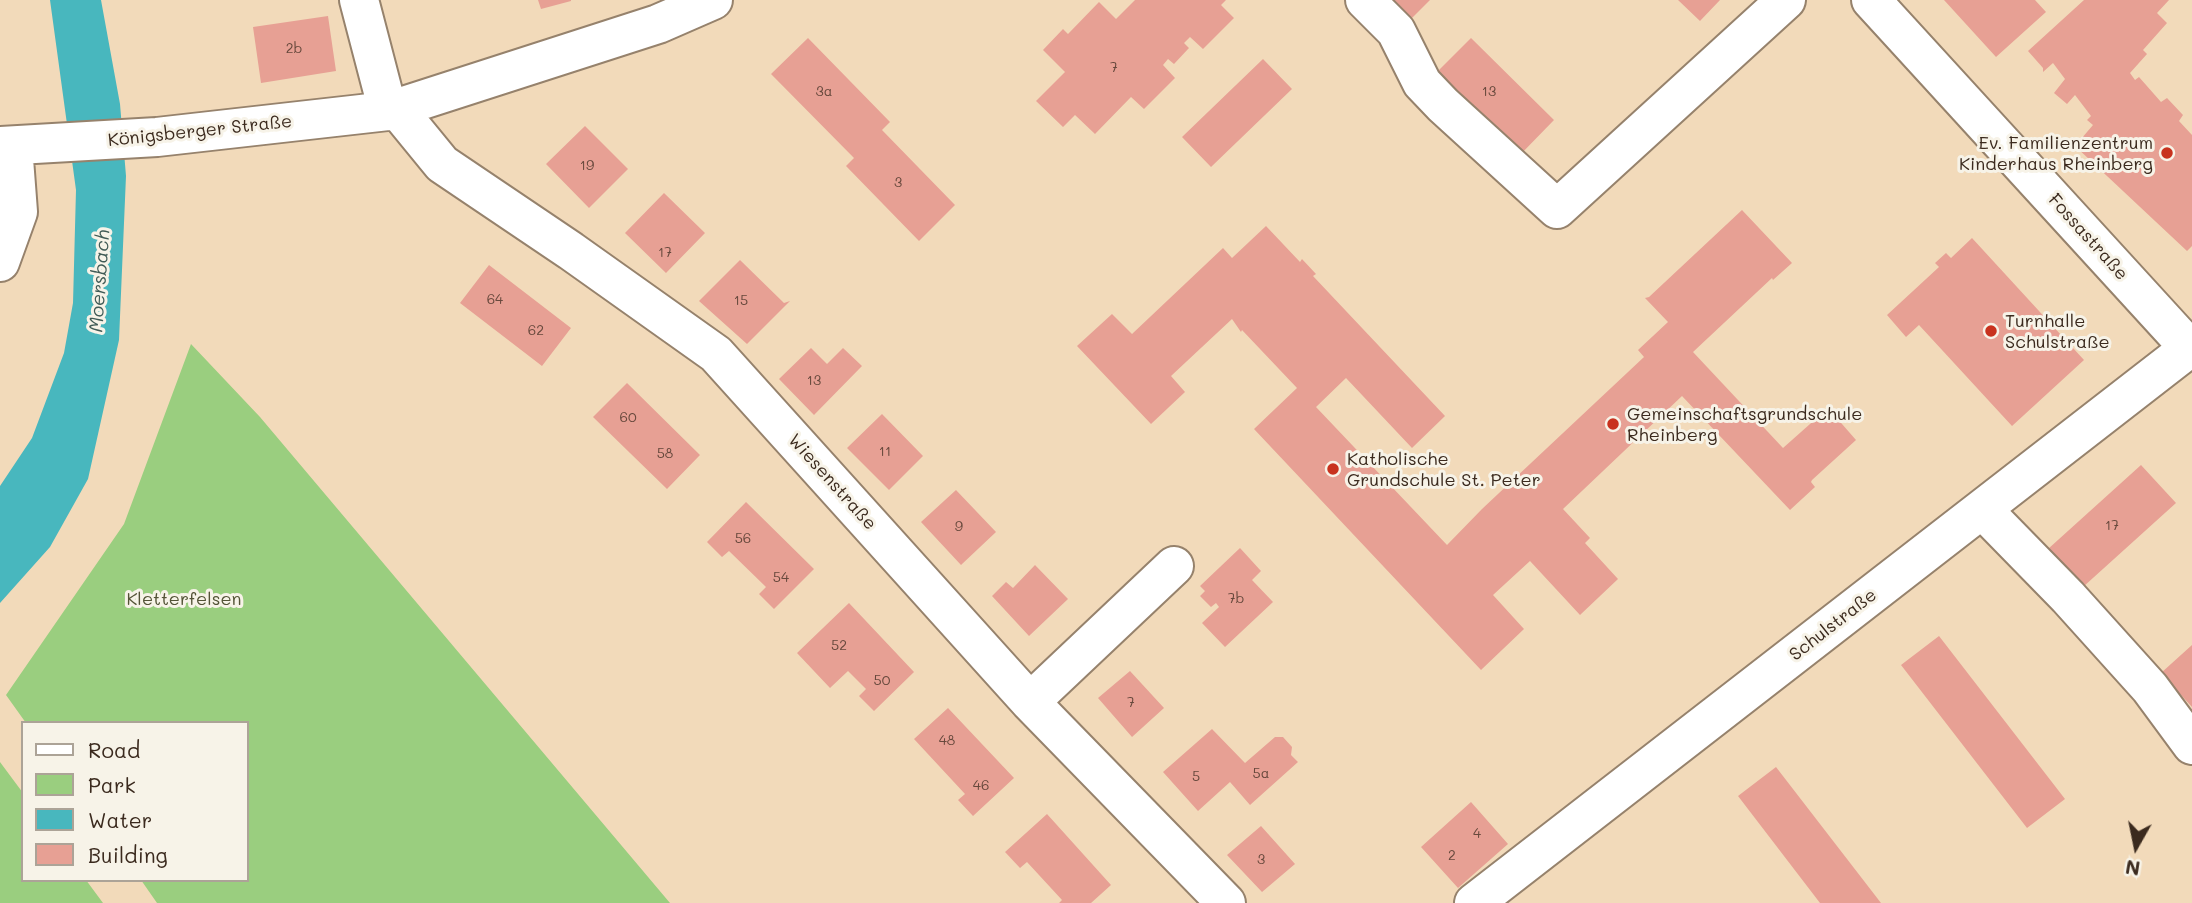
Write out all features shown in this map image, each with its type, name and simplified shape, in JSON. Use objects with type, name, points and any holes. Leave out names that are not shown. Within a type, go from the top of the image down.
[{"type":"street","points":[[359,0],[392,110]]},
{"type":"street","name":"Königsberger Straße","points":[[0,262],[18,212],[6,146],[157,137],[392,110],[655,12],[713,0]]},
{"type":"street","points":[[1365,0],[1396,31],[1411,63],[1429,90],[1557,209],[1786,0]]},
{"type":"street","name":"Fossastraße","points":[[1871,0],[2191,349]]},
{"type":"street","name":"Wiesenstraße","points":[[392,110],[442,164],[716,354],[1030,702],[1226,903]]},
{"type":"street","name":"Schulstraße","points":[[1474,903],[2191,349]]},
{"type":"street","points":[[1982,509],[2068,597],[2150,688],[2192,745]]},
{"type":"street","points":[[1030,702],[1174,566]]},
{"type":"green space","name":"Kletterfelsen","points":[[191,344],[260,417],[670,903],[157,903],[142,882],[248,882],[248,721],[25,721],[6,695],[124,524]]},
{"type":"green space","points":[[0,762],[21,790],[21,882],[87,882],[103,903],[0,903]]},
{"type":"water","name":"Moersbach","points":[[50,0],[101,0],[120,104],[126,176],[119,340],[88,479],[50,547],[0,603],[0,486],[32,438],[64,353],[73,303],[76,190]]},
{"type":"building","points":[[538,0],[571,0],[571,1],[541,9]]},
{"type":"building","points":[[1135,0],[1226,0],[1221,5],[1234,18],[1203,49],[1190,37],[1184,43],[1189,48],[1174,64],[1168,59],[1163,65],[1175,78],[1144,109],[1131,97],[1095,134],[1075,115],[1063,127],[1036,101],[1065,72],[1043,50],[1063,29],[1068,34],[1099,2],[1116,19]]},
{"type":"building","points":[[1390,0],[1430,0],[1410,20]]},
{"type":"building","points":[[1678,0],[1720,0],[1700,21]]},
{"type":"building","points":[[1944,0],[2035,0],[2046,12],[1996,57]]},
{"type":"building","name":"Ev. Familienzentrum Kinderhaus Rheinberg","points":[[2084,0],[2169,0],[2157,13],[2167,23],[2143,50],[2147,54],[2130,73],[2135,80],[2139,77],[2161,102],[2167,98],[2183,115],[2179,121],[2192,135],[2192,246],[2187,251],[2075,146],[2093,125],[2087,120],[2091,116],[2075,95],[2067,104],[2054,93],[2065,79],[2053,63],[2043,72],[2043,68],[2028,51]]},
{"type":"building","points":[[328,16],[336,71],[261,83],[253,27]]},
{"type":"building","points":[[808,38],[890,122],[882,130],[955,205],[919,241],[846,166],[854,158],[771,74]]},
{"type":"building","points":[[1471,38],[1554,120],[1518,157],[1434,75]]},
{"type":"building","points":[[1263,59],[1292,89],[1211,167],[1182,137]]},
{"type":"building","points":[[585,126],[628,169],[589,208],[546,164]]},
{"type":"building","points":[[664,193],[705,233],[666,273],[625,233]]},
{"type":"building","points":[[1742,210],[1792,263],[1773,280],[1772,278],[1693,352],[1783,448],[1828,408],[1856,440],[1812,480],[1815,487],[1790,510],[1682,396],[1563,509],[1590,538],[1585,543],[1618,579],[1580,615],[1530,561],[1493,595],[1524,629],[1481,670],[1254,429],[1297,388],[1242,330],[1241,332],[1232,319],[1171,376],[1185,392],[1151,424],[1077,346],[1112,314],[1132,334],[1223,248],[1232,258],[1266,226],[1300,262],[1302,259],[1316,274],[1313,276],[1445,416],[1412,448],[1346,378],[1316,407],[1447,545],[1644,357],[1638,350],[1668,322],[1645,298]]},
{"type":"building","name":"Turnhalle Schulstraße","points":[[1972,238],[2084,360],[2012,426],[1919,325],[1906,337],[1887,315],[1939,267],[1935,263],[1946,253],[1951,258]]},
{"type":"building","points":[[740,260],[784,303],[790,301],[747,344],[699,301]]},
{"type":"building","points":[[489,265],[571,328],[542,366],[460,303]]},
{"type":"building","points":[[811,348],[827,364],[843,348],[862,366],[814,415],[779,379]]},
{"type":"building","points":[[627,383],[700,455],[667,489],[593,417]]},
{"type":"building","points":[[882,414],[923,456],[889,490],[847,448]]},
{"type":"building","points":[[2141,465],[2176,503],[2083,587],[2048,549]]},
{"type":"building","points":[[956,490],[996,532],[961,565],[921,522]]},
{"type":"building","points":[[746,502],[814,569],[774,609],[759,594],[766,587],[729,551],[722,557],[707,542]]},
{"type":"building","points":[[1240,548],[1261,571],[1252,580],[1273,602],[1225,647],[1202,623],[1219,607],[1216,603],[1211,607],[1200,596],[1205,591],[1200,586]]},
{"type":"building","points":[[1035,565],[1068,599],[1029,636],[992,596],[1006,582],[1013,588]]},
{"type":"building","points":[[849,603],[914,672],[874,711],[859,696],[866,689],[848,671],[830,688],[797,653]]},
{"type":"building","points":[[1939,636],[2065,799],[2027,828],[1901,665]]},
{"type":"building","points":[[2192,645],[2192,707],[2161,673]]},
{"type":"building","points":[[1130,671],[1164,708],[1132,737],[1098,698]]},
{"type":"building","points":[[948,708],[1014,778],[973,816],[958,800],[965,794],[914,739]]},
{"type":"building","points":[[1212,729],[1245,763],[1275,737],[1283,737],[1292,747],[1291,755],[1298,762],[1250,805],[1230,782],[1198,811],[1163,772]]},
{"type":"building","points":[[1776,767],[1881,903],[1820,903],[1738,796]]},
{"type":"building","points":[[1471,802],[1508,844],[1458,888],[1421,847]]},
{"type":"building","points":[[1047,814],[1111,885],[1091,903],[1059,903],[1062,900],[1027,862],[1020,868],[1005,852]]},
{"type":"building","points":[[1261,826],[1295,864],[1262,892],[1227,855]]},
{"type":"place","name":"Ev. Familienzentrum Kinderhaus Rheinberg","points":[[2167,153]]},
{"type":"place","name":"Turnhalle Schulstraße","points":[[1991,331]]},
{"type":"place","name":"Gemeinschaftsgrundschule Rheinberg","points":[[1613,424]]},
{"type":"place","name":"Katholische Grundschule St. Peter","points":[[1333,469]]}]
